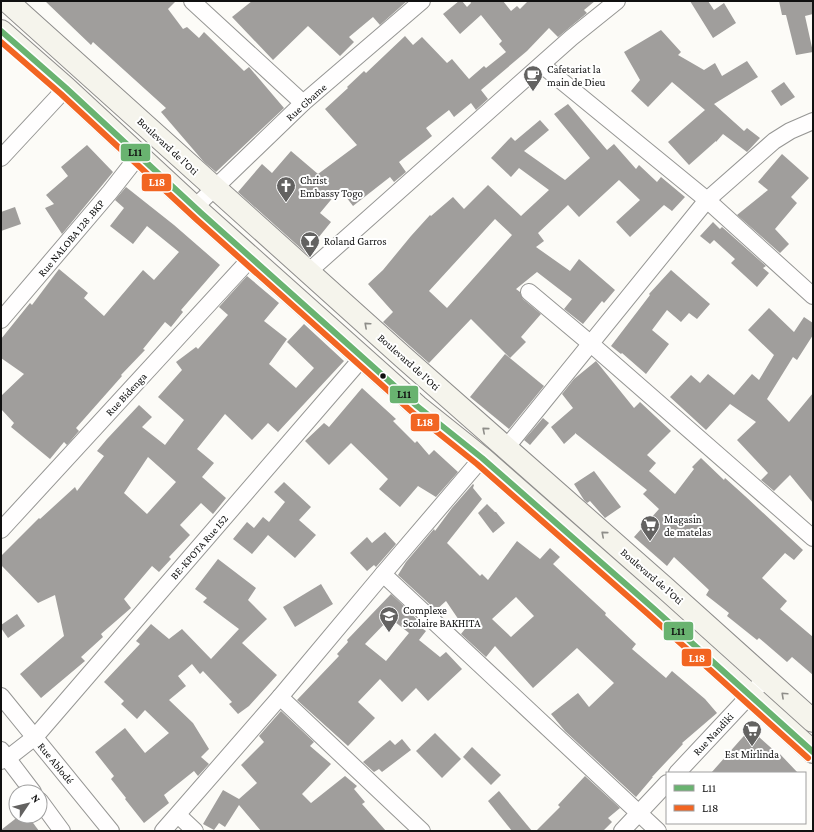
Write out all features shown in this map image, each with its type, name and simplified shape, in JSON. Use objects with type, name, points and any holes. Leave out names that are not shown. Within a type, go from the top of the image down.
[{"type":"main road","name":"Boulevard de l'Oti","points":[[7,1],[215,189],[813,721]]},
{"type":"main road","points":[[1,31],[66,88],[251,258],[417,406],[482,458],[653,608],[813,752]]},
{"type":"street","points":[[192,1],[303,103]]},
{"type":"street","name":"Rue Gbame","points":[[195,207],[303,103],[422,1]]},
{"type":"street","points":[[308,272],[571,38],[617,1]]},
{"type":"street","points":[[542,65],[707,200],[813,296]]},
{"type":"street","points":[[1,158],[66,88]]},
{"type":"street","points":[[506,448],[707,200],[774,141],[790,131],[813,121]]},
{"type":"street","name":"Rue NALOBA 128 .BKP","points":[[3,314],[110,192],[139,155]]},
{"type":"street","name":"Rue Bidenga","points":[[1,530],[251,258]]},
{"type":"street","points":[[529,292],[591,344],[813,538]]},
{"type":"street","name":"BE-KPOTA Rue 152","points":[[3,756],[35,737],[363,357]]},
{"type":"street","points":[[163,831],[280,697],[482,458]]},
{"type":"street","points":[[383,574],[658,831]]},
{"type":"street","name":"Rue Nandiki","points":[[678,772],[766,678]]},
{"type":"street","name":"Rue Ablodé","points":[[1,696],[111,831]]},
{"type":"street","points":[[280,697],[422,831]]},
{"type":"street","points":[[3,756],[26,784]]},
{"type":"street","points":[[622,831],[666,784]]},
{"type":"street","points":[[48,812],[62,831]]},
{"type":"street","points":[[178,815],[195,831]]},
{"type":"building","points":[[45,1],[176,1],[168,9],[183,29],[187,27],[199,38],[204,32],[244,71],[249,67],[284,108],[216,172],[204,162],[161,112],[166,108],[93,42],[91,45]]},
{"type":"building","points":[[252,1],[407,1],[380,25],[373,17],[349,37],[354,42],[340,56],[308,26],[273,60],[232,17]]},
{"type":"building","points":[[459,1],[462,1],[467,7],[471,3],[470,1],[503,1],[511,11],[517,6],[520,9],[528,1],[595,1],[584,10],[587,13],[558,37],[549,28],[527,51],[481,90],[488,99],[476,110],[471,103],[454,117],[449,110],[426,128],[432,136],[399,162],[406,172],[394,182],[390,177],[353,206],[340,189],[320,213],[331,222],[306,253],[238,192],[262,164],[272,173],[291,151],[318,174],[357,145],[325,109],[364,71],[366,73],[405,36],[413,45],[422,37],[447,63],[452,59],[469,79],[484,66],[486,68],[506,52],[499,44],[502,41],[481,15],[460,34],[443,14]]},
{"type":"building","points":[[690,1],[708,1],[714,10],[724,3],[736,23],[713,38]]},
{"type":"building","points":[[779,1],[813,1],[813,14],[805,16],[813,52],[796,55],[786,15],[782,15]]},
{"type":"building","points":[[661,30],[681,52],[678,55],[704,70],[715,63],[722,76],[747,61],[758,77],[714,104],[744,131],[747,128],[760,138],[747,152],[723,134],[689,165],[668,142],[705,110],[672,82],[648,107],[631,91],[640,80],[624,52]]},
{"type":"building","points":[[784,82],[795,97],[781,106],[771,91]]},
{"type":"building","points":[[568,104],[607,150],[614,144],[636,169],[639,165],[657,182],[661,177],[685,197],[672,211],[664,205],[630,237],[616,222],[640,200],[619,180],[579,217],[568,205],[538,233],[544,241],[536,247],[570,271],[579,259],[615,290],[604,303],[602,301],[583,324],[564,309],[572,299],[537,272],[516,289],[520,292],[523,299],[541,314],[521,337],[526,342],[510,358],[471,319],[429,363],[383,322],[393,312],[368,284],[383,270],[430,215],[431,216],[453,197],[464,209],[488,185],[521,216],[549,190],[519,168],[511,177],[491,158],[511,137],[515,141],[540,120],[549,130],[524,151],[565,180],[590,158],[554,114]],"holes":[[[495,219],[512,235],[447,308],[429,291]]]},
{"type":"building","points":[[87,145],[113,172],[62,234],[45,208],[54,204],[46,195],[68,176],[61,167]]},
{"type":"building","points":[[782,154],[809,178],[791,197],[797,203],[775,229],[789,244],[780,253],[737,215],[768,190],[758,182]]},
{"type":"building","points":[[126,187],[174,225],[220,265],[181,310],[183,312],[171,327],[165,322],[143,349],[145,350],[121,375],[122,376],[76,428],[79,431],[67,445],[64,442],[50,459],[11,427],[14,423],[1,409],[1,396],[24,374],[1,358],[1,339],[30,303],[32,305],[59,269],[88,293],[84,298],[104,316],[143,270],[154,280],[179,252],[147,226],[133,244],[110,226],[124,208],[115,200]]},
{"type":"building","points":[[15,207],[21,224],[1,231],[1,212]]},
{"type":"building","points":[[713,222],[720,229],[722,227],[766,266],[763,268],[769,273],[757,287],[731,263],[735,259],[714,240],[710,244],[700,236]]},
{"type":"building","points":[[671,270],[710,304],[697,319],[689,313],[681,322],[667,310],[652,330],[669,344],[646,374],[622,353],[621,354],[611,346],[650,295],[649,294]]},
{"type":"building","points":[[247,276],[279,303],[264,321],[287,339],[269,364],[296,388],[314,368],[287,342],[304,324],[344,361],[278,432],[268,423],[252,440],[225,414],[197,449],[214,463],[202,477],[226,498],[213,514],[201,503],[180,525],[190,535],[169,557],[171,559],[159,572],[152,566],[124,599],[131,608],[101,634],[103,637],[81,657],[85,661],[41,698],[20,674],[64,636],[55,595],[38,603],[1,565],[1,556],[39,518],[40,519],[75,487],[77,491],[104,456],[97,451],[139,405],[152,417],[142,427],[165,445],[184,420],[158,397],[182,370],[176,362],[196,347],[198,349],[228,315],[219,307]],"holes":[[[148,457],[176,482],[147,514],[124,493]]]},
{"type":"building","points":[[769,308],[794,332],[804,317],[813,323],[813,335],[797,360],[793,357],[767,399],[789,422],[813,393],[813,503],[790,475],[774,491],[761,480],[768,473],[737,440],[756,422],[730,404],[706,430],[670,397],[691,375],[700,383],[708,374],[734,395],[752,374],[759,380],[774,355],[748,330]]},
{"type":"building","points":[[505,354],[544,386],[509,429],[470,397]]},
{"type":"building","points":[[596,361],[634,408],[640,402],[671,431],[647,455],[656,463],[649,471],[675,494],[694,469],[692,467],[701,458],[724,480],[725,478],[745,496],[803,550],[794,560],[785,553],[762,578],[787,601],[780,609],[813,637],[813,675],[792,657],[787,662],[759,638],[757,640],[727,616],[729,613],[706,595],[709,590],[674,557],[667,566],[634,537],[659,509],[643,494],[647,490],[575,433],[564,444],[551,427],[573,408],[562,394],[574,379]]},
{"type":"building","points":[[362,388],[396,419],[393,421],[415,443],[417,441],[429,455],[434,450],[458,472],[436,497],[418,486],[400,507],[379,489],[388,479],[351,443],[329,465],[305,441],[324,423],[329,427]]},
{"type":"building","points":[[543,418],[549,423],[530,445],[524,440]]},
{"type":"building","points":[[594,471],[621,507],[605,518],[590,501],[587,503],[584,500],[574,484]]},
{"type":"building","points":[[284,482],[311,507],[299,520],[316,535],[295,558],[268,535],[252,554],[233,539],[247,522],[254,528],[263,517],[269,522],[285,502],[274,492]]},
{"type":"building","points":[[473,484],[473,488],[482,499],[447,543],[480,576],[482,574],[488,580],[517,541],[540,559],[550,548],[560,557],[553,564],[606,613],[605,615],[636,644],[632,649],[666,678],[672,671],[705,699],[717,713],[682,743],[683,744],[652,777],[636,797],[565,731],[551,714],[578,693],[589,707],[614,683],[577,648],[533,688],[495,646],[486,657],[461,634],[465,629],[446,601],[436,610],[398,575],[406,562],[434,529],[435,531],[452,508]],"holes":[[[516,597],[534,616],[511,637],[492,619]]]},
{"type":"building","points":[[487,504],[505,523],[493,533],[478,513]]},
{"type":"building","points":[[385,532],[396,544],[376,567],[374,565],[367,571],[350,553],[367,537],[372,543]]},
{"type":"building","points":[[218,559],[256,588],[248,600],[267,619],[242,643],[277,675],[249,706],[238,714],[229,704],[232,702],[203,671],[200,674],[192,664],[178,676],[186,686],[169,700],[193,723],[209,749],[201,757],[209,764],[198,776],[194,771],[164,795],[169,803],[144,823],[111,779],[114,776],[95,752],[125,728],[145,753],[169,733],[145,710],[137,719],[121,704],[124,701],[104,682],[140,644],[136,641],[151,624],[169,639],[182,629],[211,659],[239,629],[203,602],[207,598],[195,589]]},
{"type":"building","points":[[321,584],[333,604],[295,627],[283,607]]},
{"type":"building","points":[[391,594],[422,625],[420,627],[426,631],[419,640],[440,657],[446,652],[462,669],[428,701],[416,688],[402,702],[380,679],[358,702],[375,718],[348,746],[297,700],[339,656],[337,654],[348,642],[347,640]],"holes":[[[390,618],[409,633],[386,661],[365,644]]]},
{"type":"building","points":[[17,614],[25,626],[8,638],[1,628],[1,625]]},
{"type":"building","points":[[281,711],[314,742],[310,746],[331,764],[302,794],[311,803],[345,776],[357,786],[354,789],[365,802],[362,804],[386,831],[261,831],[239,805],[225,827],[219,823],[214,830],[203,824],[223,790],[239,799],[257,783],[241,765],[264,742],[259,736]]},
{"type":"building","points":[[750,729],[778,754],[779,753],[797,772],[712,772]]},
{"type":"building","points":[[435,733],[461,759],[442,778],[416,751]]},
{"type":"building","points":[[402,739],[411,750],[382,772],[379,769],[374,772],[363,762],[390,740],[395,745]]},
{"type":"building","points":[[472,747],[501,775],[491,785],[463,757]]},
{"type":"building","points":[[585,776],[620,808],[608,818],[612,822],[603,831],[536,831],[560,807],[558,805]]},
{"type":"building","points":[[499,791],[532,831],[512,831],[488,801]]},
{"type":"building","points":[[9,824],[34,824],[39,831],[1,831]]},
{"type":"transit line","name":"L11","points":[[1,31],[66,88],[201,213],[417,406],[482,458],[653,608],[813,752]]},
{"type":"transit line","name":"L18","points":[[1,42],[61,94],[196,219],[412,412],[477,464],[648,614],[808,758]]},
{"type":"place","name":"Cafetariat la main de Dieu","points":[[533,92]]},
{"type":"place","name":"Christ Embassy Togo","points":[[286,203]]},
{"type":"place","name":"Roland Garros","points":[[310,258]]},
{"type":"place","name":"Magasin de matelas","points":[[650,542]]},
{"type":"place","name":"Complexe Scolaire BAKHITA","points":[[389,633]]},
{"type":"place","name":"Est Mirlinda","points":[[752,747]]}]
